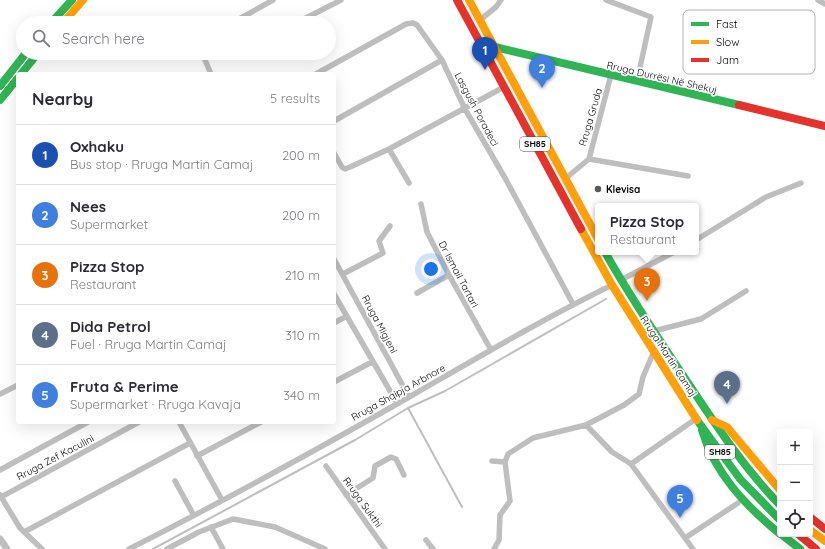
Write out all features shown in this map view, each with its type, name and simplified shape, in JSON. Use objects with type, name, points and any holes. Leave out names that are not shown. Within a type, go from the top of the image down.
[{"type":"main road","points":[[57,16],[72,0]]},
{"type":"main road","points":[[69,16],[84,0]]},
{"type":"main road","name":"Rruga Martin Camaj","points":[[457,0],[595,254]]},
{"type":"main road","name":"SH85","points":[[469,0],[595,233]]},
{"type":"main road","name":"Rruga Durrësi Në Shekuj","points":[[495,47],[825,126]]},
{"type":"main road","points":[[0,86],[20,60]]},
{"type":"main road","points":[[23,72],[32,60]]},
{"type":"main road","points":[[0,100],[16,80]]},
{"type":"main road","name":"Rruga Martin Camaj","points":[[596,255],[612,285],[701,426],[740,479],[777,517]]},
{"type":"main road","name":"Rruga Martin Camaj","points":[[607,255],[621,280],[712,420],[748,472],[777,502]]},
{"type":"main road","points":[[712,420],[728,427],[768,479],[777,487]]},
{"type":"main road","points":[[701,426],[708,449],[730,484],[749,506],[777,531]]},
{"type":"main road","points":[[813,519],[825,529]]},
{"type":"main road","points":[[813,532],[825,541]]},
{"type":"main road","points":[[784,537],[800,549]]},
{"type":"main road","points":[[802,537],[816,549]]},
{"type":"street","points":[[244,16],[273,0]]},
{"type":"street","points":[[310,16],[340,0]]},
{"type":"street","points":[[480,20],[496,8],[502,0]]},
{"type":"street","points":[[606,0],[651,17],[637,81]]},
{"type":"street","points":[[818,0],[825,4]]},
{"type":"street","name":"Lasgush Poradeci","points":[[319,72],[406,24],[413,23],[417,25],[442,60],[465,109],[505,178],[573,304]]},
{"type":"street","points":[[205,60],[210,72]]},
{"type":"street","points":[[336,120],[442,60]]},
{"type":"street","name":"Rruga Gruda","points":[[566,178],[588,159],[611,75]]},
{"type":"street","points":[[336,156],[342,167],[345,169],[389,149],[504,87]]},
{"type":"street","points":[[389,149],[408,183]]},
{"type":"street","points":[[588,159],[688,176]]},
{"type":"street","points":[[699,238],[766,197],[801,183]]},
{"type":"street","name":"Dr Ismail Tartari","points":[[421,204],[427,232],[491,350]]},
{"type":"street","points":[[343,274],[383,253],[379,241],[390,226]]},
{"type":"street","points":[[621,280],[668,255]]},
{"type":"street","name":"Rruga Migjeni","points":[[336,262],[409,397]]},
{"type":"street","points":[[417,292],[449,275]]},
{"type":"street","name":"Rruga Shqipja Arbnore","points":[[129,549],[222,500],[409,397],[573,304],[612,285]]},
{"type":"street","points":[[654,331],[701,319],[746,291]]},
{"type":"street","points":[[336,297],[397,403]]},
{"type":"street","points":[[336,322],[347,316]]},
{"type":"street","points":[[494,549],[499,540],[500,515],[510,501],[505,462],[508,454],[533,438],[586,425],[624,405],[639,394],[643,377],[654,351]]},
{"type":"street","points":[[336,381],[372,362]]},
{"type":"street","points":[[0,394],[16,386]]},
{"type":"street","points":[[631,464],[697,418]]},
{"type":"street","points":[[0,470],[84,424]]},
{"type":"street","name":"Rruga Zef Kaculini","points":[[1,496],[135,424]]},
{"type":"street","points":[[180,424],[222,500]]},
{"type":"street","points":[[197,456],[257,424]]},
{"type":"street","points":[[586,425],[612,452],[631,464],[694,549]]},
{"type":"street","points":[[26,532],[190,443]]},
{"type":"street","points":[[346,495],[373,478],[375,466],[391,457],[396,459],[404,475]]},
{"type":"street","points":[[492,461],[505,462]]},
{"type":"street","name":"Rruga Sukthi","points":[[326,466],[346,495],[356,506],[385,549]]},
{"type":"street","points":[[175,481],[193,514]]},
{"type":"street","points":[[1,496],[20,528],[26,532],[42,549]]},
{"type":"street","points":[[685,538],[738,503]]},
{"type":"street","points":[[167,549],[198,532],[233,519],[282,530],[325,549]]},
{"type":"street","points":[[211,527],[223,549]]},
{"type":"street","points":[[426,540],[433,549]]},
{"type":"waterway","points":[[153,549],[355,440],[408,408],[445,391],[606,299]]},
{"type":"waterway","points":[[408,408],[462,507]]},
{"type":"waterway","points":[[0,539],[7,549]]},
{"type":"traffic: fast","points":[[57,16],[72,0]]},
{"type":"traffic: fast","points":[[495,47],[739,105]]},
{"type":"traffic: fast","points":[[0,86],[20,60]]},
{"type":"traffic: fast","points":[[23,72],[32,60]]},
{"type":"traffic: fast","points":[[0,100],[16,80]]},
{"type":"traffic: fast","points":[[607,255],[640,311],[714,422],[752,473],[777,502]]},
{"type":"traffic: fast","points":[[697,420],[740,479],[777,517]]},
{"type":"traffic: fast","points":[[702,430],[708,446],[723,475],[743,500],[777,531]]},
{"type":"traffic: fast","points":[[785,537],[800,549]]},
{"type":"traffic: slow","points":[[69,16],[83,0]]},
{"type":"traffic: slow","points":[[469,0],[595,233]]},
{"type":"traffic: slow","points":[[581,229],[595,254]]},
{"type":"traffic: slow","points":[[595,255],[612,285],[697,420]]},
{"type":"traffic: slow","points":[[712,420],[727,427],[777,486]]},
{"type":"traffic: slow","points":[[813,532],[825,541]]},
{"type":"traffic: jam","points":[[457,0],[581,229]]},
{"type":"traffic: jam","points":[[739,105],[825,126]]},
{"type":"traffic: jam","points":[[813,519],[825,529]]},
{"type":"traffic: jam","points":[[802,537],[816,549]]},
{"type":"place","name":"Oxhaku","points":[[485,70]]},
{"type":"place","name":"Nees","points":[[542,88]]},
{"type":"place","name":"Klevisa","points":[[598,189]]},
{"type":"place","name":"Pizza Stop","points":[[647,301]]},
{"type":"place","name":"Dida Petrol","points":[[727,404]]},
{"type":"place","name":"Fruta & Perime","points":[[680,518]]}]
